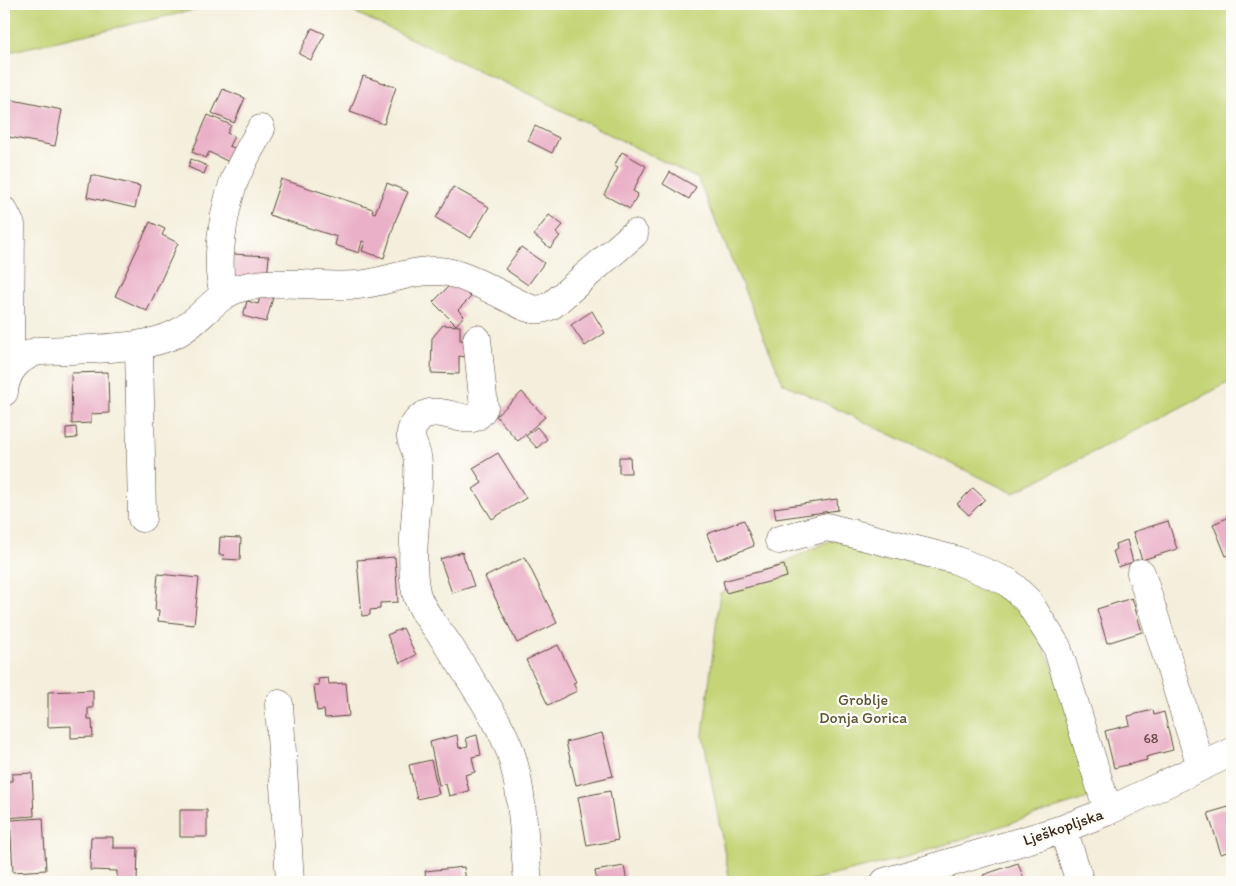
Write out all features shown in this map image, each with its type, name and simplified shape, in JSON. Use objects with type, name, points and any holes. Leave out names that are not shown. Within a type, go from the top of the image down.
[{"type":"street","points":[[225,295],[220,280],[220,250],[225,215],[233,185],[261,129]]},
{"type":"street","points":[[4,211],[11,225],[10,346],[16,362]]},
{"type":"street","points":[[4,392],[9,371],[16,362],[25,356],[38,351],[139,345],[163,340],[180,332],[225,295],[240,288],[306,284],[359,285],[432,270],[450,272],[526,307],[542,310],[552,305],[634,234]]},
{"type":"street","points":[[477,340],[484,407],[480,415],[475,419],[467,419],[437,412],[427,413],[412,428],[411,436],[417,456],[418,482],[414,568],[416,593],[428,615],[500,726],[511,752],[518,787],[528,882]]},
{"type":"street","points":[[139,345],[142,518]]},
{"type":"street","points":[[779,540],[827,527],[956,560],[1008,582],[1028,601],[1057,647],[1108,811]]},
{"type":"street","points":[[1141,573],[1202,766]]},
{"type":"street","points":[[279,704],[290,882]]},
{"type":"street","name":"Lješkopljska","points":[[894,881],[1063,829],[1108,811],[1232,752]]},
{"type":"street","points":[[1063,829],[1080,882]]},
{"type":"green space","points":[[4,4],[221,4],[4,53]]},
{"type":"green space","points":[[337,4],[1232,4],[1232,381],[1013,493],[783,383],[698,179],[539,99]]},
{"type":"green space","name":"Groblje Donja Gorica","points":[[833,539],[990,584],[1022,605],[1053,667],[1094,796],[907,857],[805,882],[730,882],[703,735],[720,593]]},
{"type":"building","points":[[312,28],[325,34],[311,60],[299,54]]},
{"type":"building","points":[[363,76],[396,87],[384,124],[350,112]]},
{"type":"building","points":[[223,89],[245,98],[234,123],[212,113]]},
{"type":"building","points":[[8,99],[62,110],[55,146],[4,136],[4,122]]},
{"type":"building","points":[[208,115],[231,125],[227,133],[234,136],[229,146],[235,148],[229,162],[209,152],[206,158],[192,152]]},
{"type":"building","points":[[535,126],[559,138],[552,153],[528,141]]},
{"type":"building","points":[[622,152],[646,166],[633,191],[638,194],[630,209],[604,195],[618,168],[614,166]]},
{"type":"building","points":[[191,159],[207,166],[204,174],[188,167]]},
{"type":"building","points":[[670,172],[696,187],[689,199],[663,184]]},
{"type":"building","points":[[91,175],[140,186],[135,208],[87,197]]},
{"type":"building","points":[[281,179],[373,209],[372,212],[375,213],[387,183],[408,192],[396,219],[384,258],[362,251],[365,242],[362,241],[359,253],[335,245],[337,237],[269,215]]},
{"type":"building","points":[[453,187],[489,207],[471,238],[436,218]]},
{"type":"building","points":[[549,215],[563,225],[556,233],[560,236],[550,248],[534,235]]},
{"type":"building","points":[[150,222],[165,229],[162,235],[178,243],[147,311],[115,296]]},
{"type":"building","points":[[521,247],[544,263],[528,285],[505,269]]},
{"type":"building","points":[[232,254],[269,256],[267,279],[231,277]]},
{"type":"building","points":[[454,281],[471,297],[458,310],[464,316],[456,325],[433,302]]},
{"type":"building","points":[[262,290],[274,294],[266,322],[243,316],[247,301],[258,304]]},
{"type":"building","points":[[592,311],[605,333],[585,346],[571,325]]},
{"type":"building","points":[[443,325],[460,326],[460,340],[467,341],[466,357],[459,356],[459,374],[431,373],[432,338]]},
{"type":"building","points":[[108,372],[109,413],[91,414],[91,423],[72,424],[71,373]]},
{"type":"building","points":[[522,392],[545,417],[518,441],[496,416]]},
{"type":"building","points":[[76,427],[77,438],[66,439],[66,428]]},
{"type":"building","points":[[537,427],[547,439],[537,448],[526,436]]},
{"type":"building","points":[[498,453],[526,498],[492,519],[473,489],[482,483],[473,468]]},
{"type":"building","points":[[619,457],[630,457],[631,473],[619,473]]},
{"type":"building","points":[[973,488],[985,499],[969,515],[957,504]]},
{"type":"building","points":[[837,499],[838,510],[776,519],[774,508]]},
{"type":"building","points":[[1232,516],[1232,554],[1226,556],[1213,524]]},
{"type":"building","points":[[744,520],[754,546],[717,560],[707,534]]},
{"type":"building","points":[[1168,521],[1177,549],[1142,560],[1133,532]]},
{"type":"building","points":[[220,537],[241,538],[240,560],[223,559],[224,555],[219,555]]},
{"type":"building","points":[[1127,540],[1133,562],[1118,567],[1113,551],[1116,549],[1115,544]]},
{"type":"building","points":[[462,552],[474,586],[452,593],[440,559]]},
{"type":"building","points":[[395,557],[398,602],[380,603],[380,609],[370,610],[370,615],[362,616],[357,560]]},
{"type":"building","points":[[525,557],[557,623],[517,643],[485,577]]},
{"type":"building","points":[[784,565],[787,577],[726,593],[723,581]]},
{"type":"building","points":[[158,574],[199,578],[194,625],[158,621],[159,610],[155,610]]},
{"type":"building","points":[[1132,598],[1142,632],[1107,643],[1097,609]]},
{"type":"building","points":[[403,628],[416,655],[400,663],[387,635]]},
{"type":"building","points":[[558,645],[576,682],[573,683],[577,691],[548,705],[526,660]]},
{"type":"building","points":[[328,678],[329,684],[346,683],[349,716],[325,718],[324,710],[317,711],[314,685],[319,685],[318,679]]},
{"type":"building","points":[[93,690],[93,708],[88,708],[88,720],[92,720],[93,737],[71,738],[71,726],[48,727],[48,692]]},
{"type":"building","points":[[1153,710],[1154,715],[1164,712],[1173,750],[1146,757],[1147,760],[1114,768],[1105,731],[1130,725],[1128,716]]},
{"type":"building","points":[[602,733],[613,776],[576,785],[566,742]]},
{"type":"building","points":[[457,735],[459,748],[468,746],[466,738],[477,735],[481,755],[472,757],[475,772],[465,775],[469,791],[449,796],[446,784],[439,785],[430,742]]},
{"type":"building","points":[[431,760],[439,794],[417,799],[409,765]]},
{"type":"building","points":[[32,773],[34,816],[4,818],[4,781],[12,781],[12,774]]},
{"type":"building","points":[[610,791],[618,840],[587,846],[578,797]]},
{"type":"building","points":[[1232,806],[1232,850],[1221,854],[1208,813]]},
{"type":"building","points":[[180,810],[207,810],[207,837],[180,837]]},
{"type":"building","points":[[43,818],[46,870],[13,872],[10,820]]},
{"type":"building","points":[[91,837],[113,837],[113,848],[138,848],[137,882],[117,882],[117,871],[90,870]]},
{"type":"building","points":[[1018,863],[1025,882],[985,882],[983,875]]},
{"type":"building","points":[[624,866],[627,882],[597,882],[595,871]]},
{"type":"building","points":[[464,867],[466,882],[426,882],[425,871]]},
{"type":"building","points":[[272,876],[274,882],[253,882]]}]
